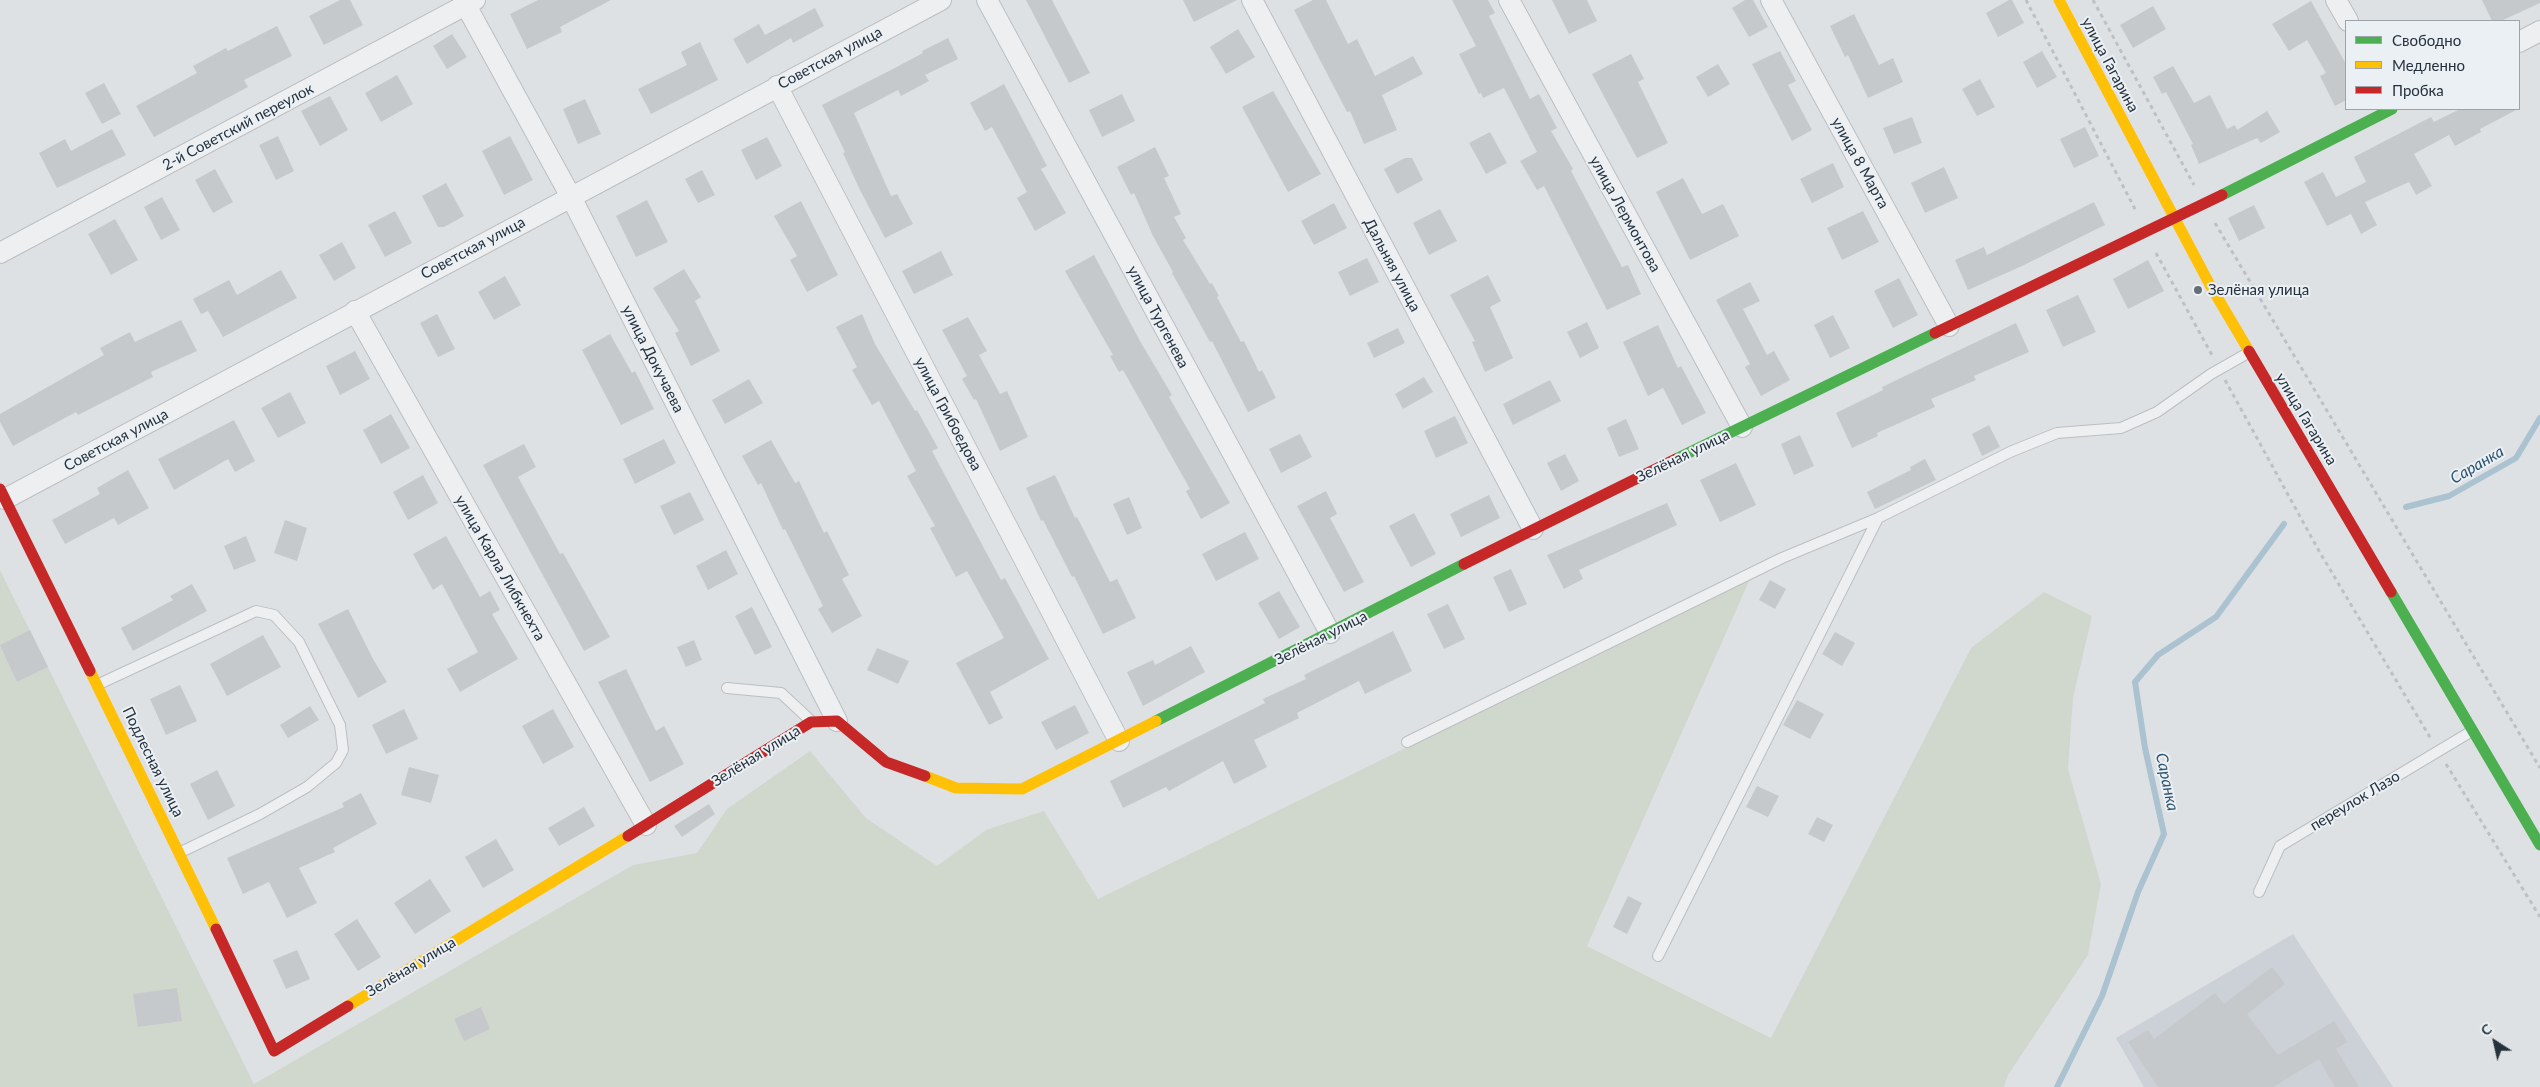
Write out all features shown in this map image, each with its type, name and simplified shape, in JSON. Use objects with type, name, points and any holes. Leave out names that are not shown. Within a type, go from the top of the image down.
[{"type":"street","name":"Советская улица","points":[[3,494],[355,311],[941,0]]},
{"type":"street","name":"улица Тургенева","points":[[987,0],[1330,633]]},
{"type":"street","name":"Дальняя улица","points":[[1252,0],[1534,529]]},
{"type":"street","name":"улица Лермонтова","points":[[1509,0],[1742,427]]},
{"type":"street","name":"улица 8 Марта","points":[[1771,0],[1949,326]]},
{"type":"street","name":"улица Гагарина","points":[[2059,0],[2175,219],[2249,353],[2540,845]]},
{"type":"street","points":[[2336,0],[2347,20]]},
{"type":"street","name":"улица Докучаева","points":[[468,2],[571,196],[837,721]]},
{"type":"street","name":"2-й Советский переулок","points":[[0,253],[468,2]]},
{"type":"street","points":[[2520,41],[2540,31]]},
{"type":"street","name":"улица Грибоедова","points":[[777,86],[1119,741]]},
{"type":"street","name":"Зелёная улица","points":[[274,1050],[646,825],[811,722],[837,721],[886,762],[956,788],[1022,789],[1534,529],[1949,326],[2175,219],[2390,110]]},
{"type":"street","name":"улица Карла Либкнехта","points":[[355,311],[646,825]]},
{"type":"street","name":"Подлесная улица","points":[[3,494],[180,852],[274,1050]]},
{"type":"lane","points":[[1407,742],[1782,558],[1878,518],[2010,452],[2057,433],[2121,428],[2157,412],[2249,353]]},
{"type":"lane","points":[[1658,956],[1878,518]]},
{"type":"lane","points":[[98,684],[256,611],[274,615],[299,642],[340,725],[343,750],[336,763],[307,787],[260,814],[180,852]]},
{"type":"lane","points":[[727,688],[781,693],[811,722]]},
{"type":"lane","name":"переулок Лазо","points":[[2259,892],[2280,846],[2473,731]]},
{"type":"path","points":[[2026,0],[2146,233],[2319,551],[2438,751],[2540,917]]},
{"type":"path","points":[[2094,0],[2204,204],[2540,768]]},
{"type":"shaded area","points":[[0,570],[254,1084],[633,865],[697,853],[727,809],[810,751],[866,818],[937,866],[986,830],[1044,811],[1098,899],[1750,579],[1587,946],[1771,1038],[1971,648],[2044,592],[2092,616],[2073,698],[2068,769],[2101,884],[2088,955],[2008,1075],[2004,1087],[0,1087]]},
{"type":"shaded area","points":[[2293,934],[2393,1087],[2144,1087],[2116,1038]]},
{"type":"building","points":[[340,0],[350,0],[363,25],[324,45],[309,16]]},
{"type":"building","points":[[538,0],[611,0],[560,27],[562,32],[527,49],[510,14]]},
{"type":"building","points":[[1026,0],[1052,0],[1090,73],[1069,83]]},
{"type":"building","points":[[1183,0],[1237,0],[1194,22]]},
{"type":"building","points":[[1313,0],[1326,0],[1348,44],[1357,39],[1375,76],[1413,56],[1423,74],[1382,95],[1397,130],[1364,144],[1350,111],[1347,112],[1294,10]]},
{"type":"building","points":[[1452,0],[1488,0],[1495,13],[1489,16],[1530,99],[1539,94],[1557,128],[1551,131],[1573,169],[1571,171],[1622,267],[1628,265],[1641,294],[1607,310],[1544,186],[1537,190],[1520,161],[1537,152],[1504,88],[1483,98],[1481,93],[1479,94],[1459,54],[1476,46]]},
{"type":"building","points":[[1552,0],[1587,0],[1597,21],[1569,34]]},
{"type":"building","points":[[1745,0],[1753,0],[1768,27],[1749,37],[1732,8]]},
{"type":"building","points":[[2012,0],[2024,23],[1998,37],[1986,13]]},
{"type":"building","points":[[2482,0],[2540,0],[2540,3],[2503,20],[2492,20]]},
{"type":"building","points":[[2311,1],[2345,62],[2345,101],[2335,106],[2320,76],[2326,73],[2307,40],[2289,51],[2272,24]]},
{"type":"building","points":[[2153,6],[2166,29],[2133,48],[2120,25]]},
{"type":"building","points":[[815,8],[824,26],[793,43],[791,38],[747,64],[733,39],[759,24],[765,35]]},
{"type":"building","points":[[1854,14],[1879,65],[1893,58],[1903,82],[1868,98],[1848,55],[1845,57],[1830,26]]},
{"type":"building","points":[[277,26],[292,56],[244,80],[248,87],[154,137],[136,106],[197,73],[193,66],[226,48],[228,51]]},
{"type":"building","points":[[1238,29],[1255,57],[1226,74],[1210,47]]},
{"type":"building","points":[[452,34],[467,57],[447,69],[433,46]]},
{"type":"building","points":[[948,38],[958,59],[925,75],[929,81],[901,96],[898,90],[854,113],[891,196],[897,194],[913,224],[885,238],[859,188],[843,153],[845,152],[822,105],[923,53],[922,51]]},
{"type":"building","points":[[700,42],[718,80],[651,114],[638,89],[687,65],[681,52]]},
{"type":"building","points":[[1780,51],[1796,81],[1788,85],[1812,130],[1792,141],[1752,64]]},
{"type":"building","points":[[2042,51],[2057,77],[2037,88],[2023,62]]},
{"type":"building","points":[[1631,54],[1644,79],[1638,82],[1668,143],[1637,158],[1592,74]]},
{"type":"building","points":[[1718,64],[1730,84],[1708,97],[1696,77]]},
{"type":"building","points":[[2173,66],[2194,103],[2210,95],[2227,129],[2235,125],[2237,130],[2267,111],[2280,132],[2261,143],[2257,138],[2199,164],[2191,145],[2193,144],[2166,92],[2162,94],[2153,77]]},
{"type":"building","points":[[397,75],[413,104],[381,122],[365,93]]},
{"type":"building","points":[[1980,79],[1995,107],[1977,116],[1962,89]]},
{"type":"building","points":[[104,83],[121,114],[102,124],[85,93]]},
{"type":"building","points":[[1004,84],[1047,166],[1041,169],[1066,213],[1035,231],[1017,198],[1027,192],[992,127],[985,131],[970,103]]},
{"type":"building","points":[[1273,91],[1321,174],[1288,192],[1242,107]]},
{"type":"building","points":[[1122,94],[1135,121],[1102,137],[1089,110]]},
{"type":"building","points":[[330,96],[348,130],[320,146],[301,111]]},
{"type":"building","points":[[585,99],[601,134],[578,144],[563,109]]},
{"type":"building","points":[[2458,110],[2516,110],[2480,129],[2481,132],[2455,146],[2449,135],[2414,154],[2432,186],[2416,195],[2409,182],[2365,202],[2377,225],[2361,234],[2351,214],[2327,226],[2304,182],[2323,172],[2336,197],[2366,182],[2354,157],[2431,117],[2434,122]]},
{"type":"building","points":[[1912,117],[1922,143],[1894,154],[1883,128]]},
{"type":"building","points":[[2085,127],[2099,156],[2074,168],[2060,139]]},
{"type":"building","points":[[112,129],[126,155],[57,188],[39,153],[65,139],[71,151]]},
{"type":"building","points":[[1490,132],[1507,163],[1486,174],[1469,143]]},
{"type":"building","points":[[278,136],[294,171],[276,180],[259,145]]},
{"type":"building","points":[[510,136],[533,180],[504,195],[482,151]]},
{"type":"building","points":[[767,137],[782,166],[756,180],[741,150]]},
{"type":"building","points":[[1155,147],[1169,176],[1164,178],[1181,214],[1174,217],[1186,238],[1183,240],[1210,284],[1212,283],[1219,296],[1217,297],[1241,342],[1244,341],[1259,372],[1262,370],[1276,398],[1248,412],[1212,341],[1210,342],[1172,273],[1134,193],[1131,195],[1117,167]]},
{"type":"building","points":[[1405,158],[1412,158],[1423,180],[1397,194],[1384,169]]},
{"type":"building","points":[[1833,163],[1844,187],[1812,203],[1800,179]]},
{"type":"building","points":[[1944,167],[1958,198],[1925,213],[1911,183]]},
{"type":"building","points":[[215,169],[233,202],[213,213],[195,180]]},
{"type":"building","points":[[702,170],[715,195],[698,203],[685,179]]},
{"type":"building","points":[[1683,178],[1702,214],[1723,204],[1739,236],[1690,260],[1656,192]]},
{"type":"building","points":[[446,183],[464,216],[444,227],[438,227],[422,196]]},
{"type":"building","points":[[162,197],[180,230],[161,240],[144,207]]},
{"type":"building","points":[[647,200],[668,242],[636,257],[616,216]]},
{"type":"building","points":[[801,201],[838,275],[807,292],[790,260],[797,256],[774,216]]},
{"type":"building","points":[[2094,202],[2105,225],[1968,290],[1955,260],[1984,247],[1987,255]]},
{"type":"building","points":[[1334,203],[1347,228],[1314,245],[1301,221]]},
{"type":"building","points":[[2254,205],[2265,228],[2239,241],[2228,218]]},
{"type":"building","points":[[1440,209],[1457,241],[1429,255],[1413,223]]},
{"type":"building","points":[[395,211],[412,243],[385,257],[368,225]]},
{"type":"building","points":[[1863,211],[1879,242],[1842,260],[1827,228]]},
{"type":"building","points":[[115,219],[138,260],[111,275],[88,234]]},
{"type":"building","points":[[342,242],[356,268],[334,281],[319,255]]},
{"type":"building","points":[[941,251],[953,275],[914,294],[902,271]]},
{"type":"building","points":[[1094,255],[1140,341],[1172,395],[1169,397],[1230,503],[1201,519],[1186,491],[1190,489],[1123,370],[1119,372],[1110,356],[1113,355],[1065,271]]},
{"type":"building","points":[[1367,258],[1379,282],[1350,296],[1338,272]]},
{"type":"building","points":[[2148,260],[2164,291],[2128,309],[2113,279]]},
{"type":"building","points":[[684,269],[701,297],[695,301],[720,351],[691,366],[675,333],[679,331],[653,288]]},
{"type":"building","points":[[281,270],[297,298],[223,337],[208,311],[201,314],[193,299],[229,280],[237,295]]},
{"type":"building","points":[[1488,275],[1501,301],[1490,307],[1513,358],[1485,372],[1472,342],[1475,341],[1450,295]]},
{"type":"building","points":[[505,276],[521,305],[494,320],[478,292]]},
{"type":"building","points":[[1899,278],[1918,315],[1893,328],[1874,291]]},
{"type":"building","points":[[1750,282],[1760,301],[1743,309],[1767,355],[1774,351],[1790,380],[1761,396],[1745,367],[1750,364],[1716,300]]},
{"type":"building","points":[[2078,295],[2096,332],[2063,347],[2046,310]]},
{"type":"building","points":[[437,314],[455,349],[438,357],[420,323]]},
{"type":"building","points":[[862,314],[875,344],[915,411],[917,410],[938,448],[932,451],[1001,580],[1005,578],[1049,659],[990,692],[1003,718],[989,725],[956,663],[1004,638],[967,571],[956,577],[930,528],[935,526],[907,476],[916,471],[879,401],[872,405],[852,370],[857,367],[836,327]]},
{"type":"building","points":[[1833,315],[1850,348],[1830,358],[1814,325]]},
{"type":"building","points":[[968,317],[987,351],[979,355],[1000,394],[1007,391],[1028,437],[1000,451],[976,399],[974,400],[962,379],[967,376],[942,330]]},
{"type":"building","points":[[181,320],[197,351],[151,372],[153,377],[78,415],[76,412],[13,446],[0,422],[0,414],[104,355],[100,348],[130,332],[135,342]]},
{"type":"building","points":[[1587,322],[1599,348],[1580,358],[1567,332]]},
{"type":"building","points":[[2016,323],[2029,352],[1974,376],[1976,380],[1931,399],[1935,407],[1877,433],[1878,436],[1852,448],[1836,413],[1883,390],[1882,387]]},
{"type":"building","points":[[1658,325],[1678,368],[1681,366],[1706,413],[1682,425],[1663,388],[1648,396],[1623,342]]},
{"type":"building","points":[[1398,328],[1405,343],[1374,358],[1367,343]]},
{"type":"building","points":[[610,334],[632,373],[635,371],[654,409],[621,425],[582,350]]},
{"type":"building","points":[[355,351],[370,379],[340,395],[326,366]]},
{"type":"building","points":[[1424,377],[1433,392],[1403,409],[1395,394]]},
{"type":"building","points":[[749,379],[763,403],[725,424],[712,400]]},
{"type":"building","points":[[1550,380],[1561,401],[1513,425],[1503,404]]},
{"type":"building","points":[[290,392],[306,423],[278,438],[261,408]]},
{"type":"building","points":[[391,414],[410,448],[381,464],[363,430]]},
{"type":"building","points":[[1455,416],[1468,443],[1436,458],[1424,431]]},
{"type":"building","points":[[1626,419],[1639,449],[1619,457],[1607,428]]},
{"type":"building","points":[[234,420],[255,461],[235,472],[228,459],[174,490],[158,459]]},
{"type":"building","points":[[1989,425],[2000,447],[1982,456],[1972,434]]},
{"type":"building","points":[[1300,434],[1312,457],[1281,473],[1269,449]]},
{"type":"building","points":[[1800,435],[1814,466],[1794,475],[1781,444]]},
{"type":"building","points":[[664,439],[676,463],[635,484],[623,459]]},
{"type":"building","points":[[771,440],[795,483],[799,481],[824,533],[827,531],[849,575],[842,579],[862,616],[832,633],[818,609],[823,606],[785,529],[783,530],[761,483],[758,485],[742,456]]},
{"type":"building","points":[[524,444],[536,467],[518,477],[560,554],[563,553],[610,637],[584,651],[483,465]]},
{"type":"building","points":[[1565,454],[1579,481],[1561,491],[1547,463]]},
{"type":"building","points":[[1925,459],[1936,480],[1875,509],[1867,492],[1911,470],[1910,467]]},
{"type":"building","points":[[1736,463],[1756,505],[1720,522],[1700,480]]},
{"type":"building","points":[[128,470],[149,508],[118,525],[114,518],[65,544],[52,520],[100,494],[97,488]]},
{"type":"building","points":[[423,475],[438,503],[408,520],[393,492]]},
{"type":"building","points":[[1055,475],[1075,518],[1077,517],[1110,582],[1117,579],[1136,618],[1103,634],[1074,576],[1072,577],[1043,520],[1041,521],[1026,488]]},
{"type":"building","points":[[1326,491],[1337,514],[1330,518],[1364,582],[1344,592],[1297,506]]},
{"type":"building","points":[[690,492],[704,520],[674,535],[660,506]]},
{"type":"building","points":[[1489,495],[1500,518],[1461,537],[1450,514]]},
{"type":"building","points":[[1129,497],[1142,528],[1127,535],[1113,504]]},
{"type":"building","points":[[1667,503],[1677,525],[1579,570],[1583,579],[1564,589],[1547,555]]},
{"type":"building","points":[[1414,513],[1436,554],[1411,567],[1389,526]]},
{"type":"building","points":[[285,520],[307,528],[297,561],[274,553]]},
{"type":"building","points":[[1245,532],[1259,559],[1216,581],[1202,554]]},
{"type":"building","points":[[246,536],[256,561],[234,570],[224,546]]},
{"type":"building","points":[[446,536],[480,597],[490,591],[500,610],[492,614],[518,659],[460,692],[447,669],[478,652],[442,584],[433,590],[413,554]]},
{"type":"building","points":[[726,550],[738,574],[708,590],[696,566]]},
{"type":"building","points":[[1511,569],[1527,604],[1509,612],[1493,577]]},
{"type":"building","points":[[1770,580],[1786,589],[1775,609],[1759,600]]},
{"type":"building","points":[[192,584],[207,611],[133,651],[121,628],[173,600],[170,596]]},
{"type":"building","points":[[1279,591],[1300,627],[1279,639],[1258,603]]},
{"type":"building","points":[[1448,604],[1465,639],[1444,649],[1427,614]]},
{"type":"building","points":[[752,607],[772,647],[755,655],[735,616]]},
{"type":"building","points":[[348,609],[373,659],[387,682],[358,698],[318,624]]},
{"type":"building","points":[[30,630],[48,667],[17,682],[0,645]]},
{"type":"building","points":[[1393,631],[1412,671],[1365,694],[1359,681],[1297,713],[1299,718],[1254,740],[1267,767],[1234,784],[1223,761],[1169,791],[1166,787],[1123,808],[1110,781],[1265,703],[1263,699],[1306,679],[1304,675]]},
{"type":"building","points":[[1835,632],[1855,643],[1842,666],[1822,654]]},
{"type":"building","points":[[263,635],[281,667],[227,696],[210,664]]},
{"type":"building","points":[[694,640],[702,660],[686,667],[677,647]]},
{"type":"building","points":[[1191,646],[1205,672],[1143,706],[1127,672],[1153,660],[1155,665]]},
{"type":"building","points":[[877,648],[909,661],[898,684],[867,670]]},
{"type":"building","points":[[626,669],[656,731],[664,726],[684,764],[650,782],[598,682]]},
{"type":"building","points":[[180,685],[197,721],[166,735],[150,699]]},
{"type":"building","points":[[1797,700],[1824,714],[1810,739],[1783,725]]},
{"type":"building","points":[[1075,705],[1089,733],[1056,750],[1041,722]]},
{"type":"building","points":[[310,706],[319,720],[288,738],[280,725]]},
{"type":"building","points":[[404,709],[418,739],[386,754],[372,725]]},
{"type":"building","points":[[553,709],[574,747],[543,764],[522,726]]},
{"type":"building","points":[[409,767],[439,775],[431,803],[401,795]]},
{"type":"building","points":[[217,770],[235,806],[208,820],[190,784]]},
{"type":"building","points":[[1757,786],[1779,796],[1768,817],[1746,807]]},
{"type":"building","points":[[361,793],[377,824],[333,848],[335,852],[299,868],[317,903],[287,918],[269,882],[243,894],[227,858],[344,807],[342,803]]},
{"type":"building","points":[[709,804],[715,814],[682,837],[674,826]]},
{"type":"building","points":[[584,807],[595,826],[559,846],[548,828]]},
{"type":"building","points":[[1817,817],[1833,825],[1824,842],[1808,834]]},
{"type":"building","points":[[496,839],[514,870],[483,888],[465,857]]},
{"type":"building","points":[[430,879],[451,911],[415,934],[394,903]]},
{"type":"building","points":[[1628,896],[1642,903],[1627,934],[1613,927]]},
{"type":"building","points":[[357,919],[381,957],[358,971],[334,934]]},
{"type":"building","points":[[297,950],[310,979],[286,989],[273,960]]},
{"type":"building","points":[[2272,967],[2285,984],[2247,1014],[2278,1055],[2334,1021],[2347,1042],[2336,1049],[2359,1087],[2335,1087],[2319,1059],[2273,1087],[2158,1087],[2128,1042],[2148,1030],[2154,1039],[2215,993],[2224,1004]]},
{"type":"building","points":[[177,988],[182,1021],[138,1027],[133,994]]},
{"type":"building","points":[[481,1007],[490,1029],[464,1041],[454,1019]]},
{"type":"waterway","name":"Саранка","points":[[2406,507],[2449,496],[2516,458],[2540,418]]},
{"type":"waterway","name":"Саранка","points":[[2057,1087],[2102,996],[2138,892],[2164,834],[2145,748],[2135,682],[2158,655],[2216,617],[2284,524]]},
{"type":"traffic: fast","points":[[2222,195],[2390,110]]},
{"type":"traffic: fast","points":[[1676,459],[1935,333]]},
{"type":"traffic: fast","points":[[1156,721],[1464,564]]},
{"type":"traffic: fast","points":[[2391,592],[2540,845]]},
{"type":"traffic: slow","points":[[2059,0],[2210,285],[2249,351]]},
{"type":"traffic: slow","points":[[90,671],[216,929]]},
{"type":"traffic: slow","points":[[925,776],[956,788],[1022,789],[1156,721]]},
{"type":"traffic: slow","points":[[348,1006],[628,836]]},
{"type":"traffic: jam","points":[[1935,333],[2222,195]]},
{"type":"traffic: jam","points":[[2249,351],[2391,592]]},
{"type":"traffic: jam","points":[[1464,564],[1676,459]]},
{"type":"traffic: jam","points":[[0,489],[90,671]]},
{"type":"traffic: jam","points":[[628,836],[811,722],[837,721],[886,762],[925,776]]},
{"type":"traffic: jam","points":[[216,929],[274,1051],[348,1006]]},
{"type":"place","name":"Зелёная улица","points":[[2198,290]]}]
